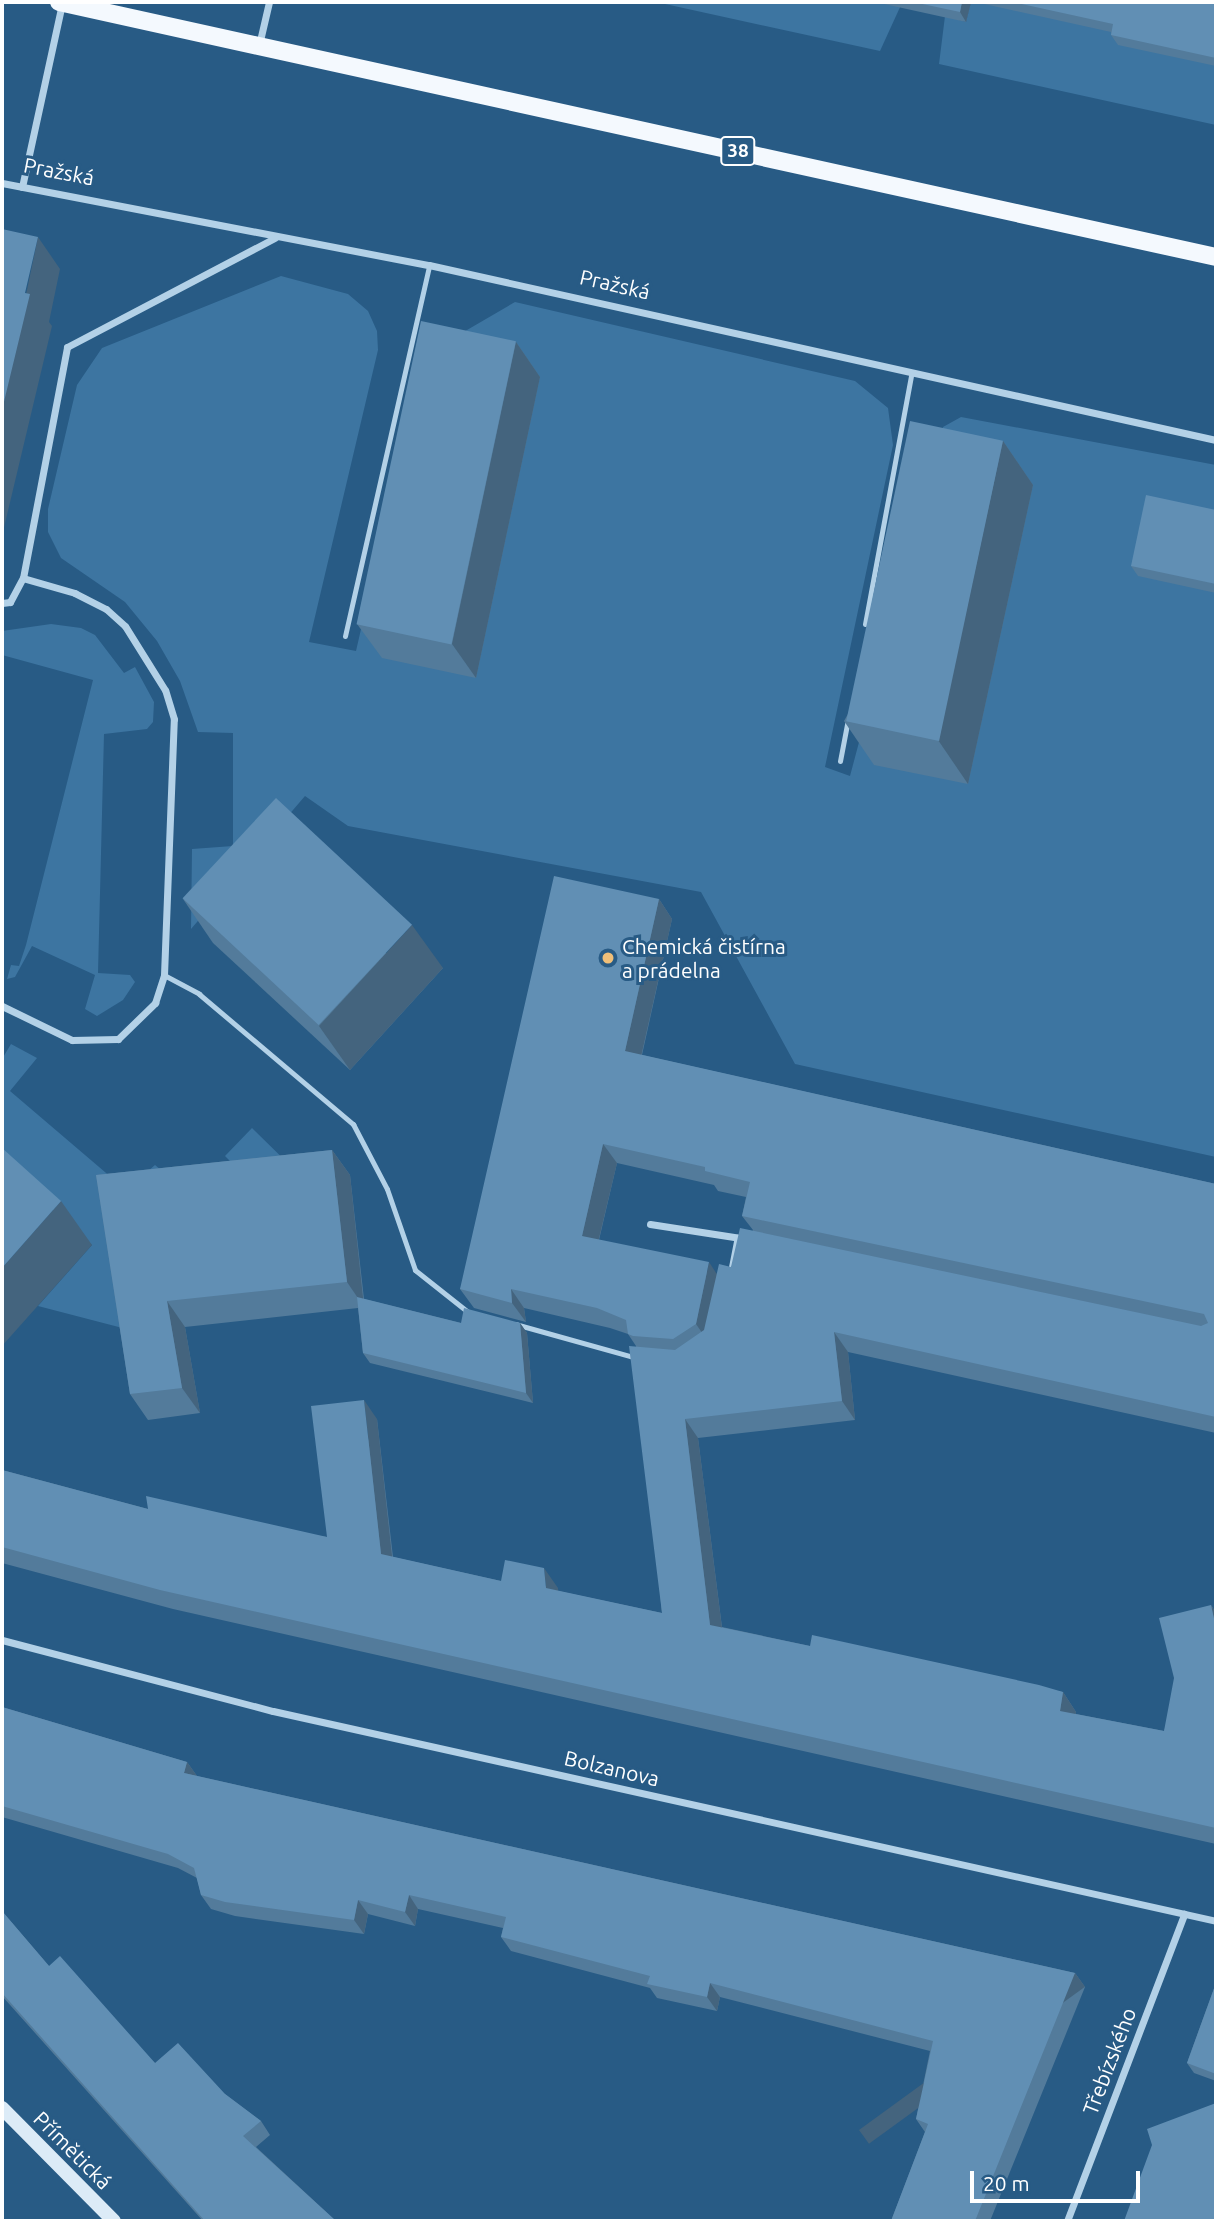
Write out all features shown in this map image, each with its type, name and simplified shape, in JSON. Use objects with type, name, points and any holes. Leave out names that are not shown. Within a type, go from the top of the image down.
[{"type":"main road","name":"38","points":[[60,2],[1216,257]]},
{"type":"main road","name":"Přímětická","points":[[2,2108],[114,2221]]},
{"type":"street","points":[[22,187],[60,2]]},
{"type":"street","points":[[259,46],[269,2]]},
{"type":"street","name":"Pražská","points":[[2,183],[275,238],[429,265],[911,375],[1216,440]]},
{"type":"street","points":[[2,603],[10,602],[23,578],[67,347],[275,238]]},
{"type":"street","points":[[2,1006],[72,1040],[118,1039],[155,1003],[164,975],[174,719],[165,690],[125,626],[106,609],[75,593],[23,578]]},
{"type":"street","points":[[650,1224],[763,1242]]},
{"type":"street","name":"Bolzanova","points":[[2,1640],[287,1714],[1216,1921]]},
{"type":"street","name":"Třebízského","points":[[1067,2221],[1184,1914]]},
{"type":"lane","points":[[345,636],[429,265]]},
{"type":"lane","points":[[865,628],[911,375]]},
{"type":"lane","points":[[840,761],[850,708]]},
{"type":"lane","points":[[164,975],[199,995],[353,1124],[382,1177],[415,1270],[461,1310],[474,1314]]},
{"type":"lane","points":[[729,1278],[737,1237]]},
{"type":"lane","points":[[500,1320],[645,1360]]},
{"type":"shaded area","points":[[656,2],[877,2],[901,5],[880,51]]},
{"type":"shaded area","points":[[971,2],[1078,14],[1216,65],[1216,125],[939,64],[945,16],[966,22]]},
{"type":"shaded area","points":[[281,276],[348,294],[368,311],[377,331],[378,350],[309,642],[356,651],[424,355],[515,302],[855,381],[888,408],[893,445],[825,767],[850,776],[943,427],[961,417],[1216,465],[1216,1157],[795,1064],[701,892],[348,826],[305,796],[191,929],[192,849],[233,846],[233,733],[198,732],[180,681],[157,641],[125,602],[61,558],[48,532],[48,509],[77,385],[102,348]]},
{"type":"shaded area","points":[[51,624],[81,628],[95,635],[124,673],[135,667],[154,702],[153,722],[147,729],[104,734],[98,973],[130,975],[135,982],[123,1000],[97,1016],[85,1009],[95,975],[32,946],[15,977],[7,979],[11,965],[19,966],[26,945],[93,680],[2,655],[2,631]]},
{"type":"shaded area","points":[[11,1044],[37,1058],[10,1091],[126,1190],[155,1165],[179,1185],[232,1163],[225,1156],[252,1128],[304,1179],[134,1331],[38,1306],[92,1245],[2,1164],[2,1059]]},
{"type":"building","points":[[913,2],[962,2],[960,12]]},
{"type":"building","points":[[1013,2],[1216,2],[1216,58],[1111,35],[1113,24]]},
{"type":"building","points":[[2,229],[38,237],[25,293],[30,294],[2,410]]},
{"type":"building","points":[[421,321],[516,341],[451,644],[357,624]]},
{"type":"building","points":[[910,421],[1003,441],[939,741],[846,721]]},
{"type":"building","points":[[1146,495],[1216,510],[1216,584],[1131,566]]},
{"type":"building","points":[[276,798],[412,925],[319,1025],[183,898]]},
{"type":"building","points":[[554,876],[659,899],[625,1051],[1216,1184],[1216,1417],[834,1332],[842,1401],[685,1419],[710,1625],[810,1646],[812,1635],[1039,1685],[1063,1692],[1060,1711],[1164,1731],[1174,1678],[1159,1618],[1211,1605],[1216,1628],[1216,1828],[160,1590],[2,1547],[2,1470],[148,1509],[146,1496],[327,1537],[311,1406],[364,1400],[381,1554],[501,1581],[505,1560],[544,1568],[546,1588],[662,1613],[629,1346],[675,1350],[704,1330],[719,1264],[731,1267],[740,1228],[1201,1326],[1208,1323],[1204,1314],[742,1216],[750,1182],[705,1171],[705,1167],[603,1144],[582,1236],[709,1262],[696,1324],[673,1339],[633,1336],[628,1334],[626,1320],[597,1308],[511,1289],[512,1303],[460,1289]]},
{"type":"building","points":[[2,1148],[61,1201],[2,1268]]},
{"type":"building","points":[[332,1150],[347,1282],[167,1301],[182,1388],[130,1394],[96,1175]]},
{"type":"building","points":[[357,1297],[461,1323],[464,1308],[520,1323],[526,1393],[363,1353]]},
{"type":"building","points":[[2,1707],[187,1762],[184,1773],[1075,1973],[975,2221],[891,2221],[928,2124],[916,2119],[933,2041],[710,1983],[707,1997],[647,1984],[650,1976],[501,1937],[506,1917],[409,1895],[405,1912],[358,1900],[354,1920],[225,1902],[201,1895],[194,1868],[168,1854],[2,1806]]},
{"type":"building","points":[[2,1911],[49,1966],[60,1956],[155,2063],[178,2043],[225,2094],[261,2121],[243,2136],[336,2221],[205,2221],[2,1993]]},
{"type":"building","points":[[1216,1983],[1216,2074],[1187,2063]]},
{"type":"building","points":[[1216,2103],[1216,2221],[1124,2221],[1152,2145],[1147,2129]]},
{"type":"place","name":"Chemická čistírna a prádelna","points":[[608,958]]}]
